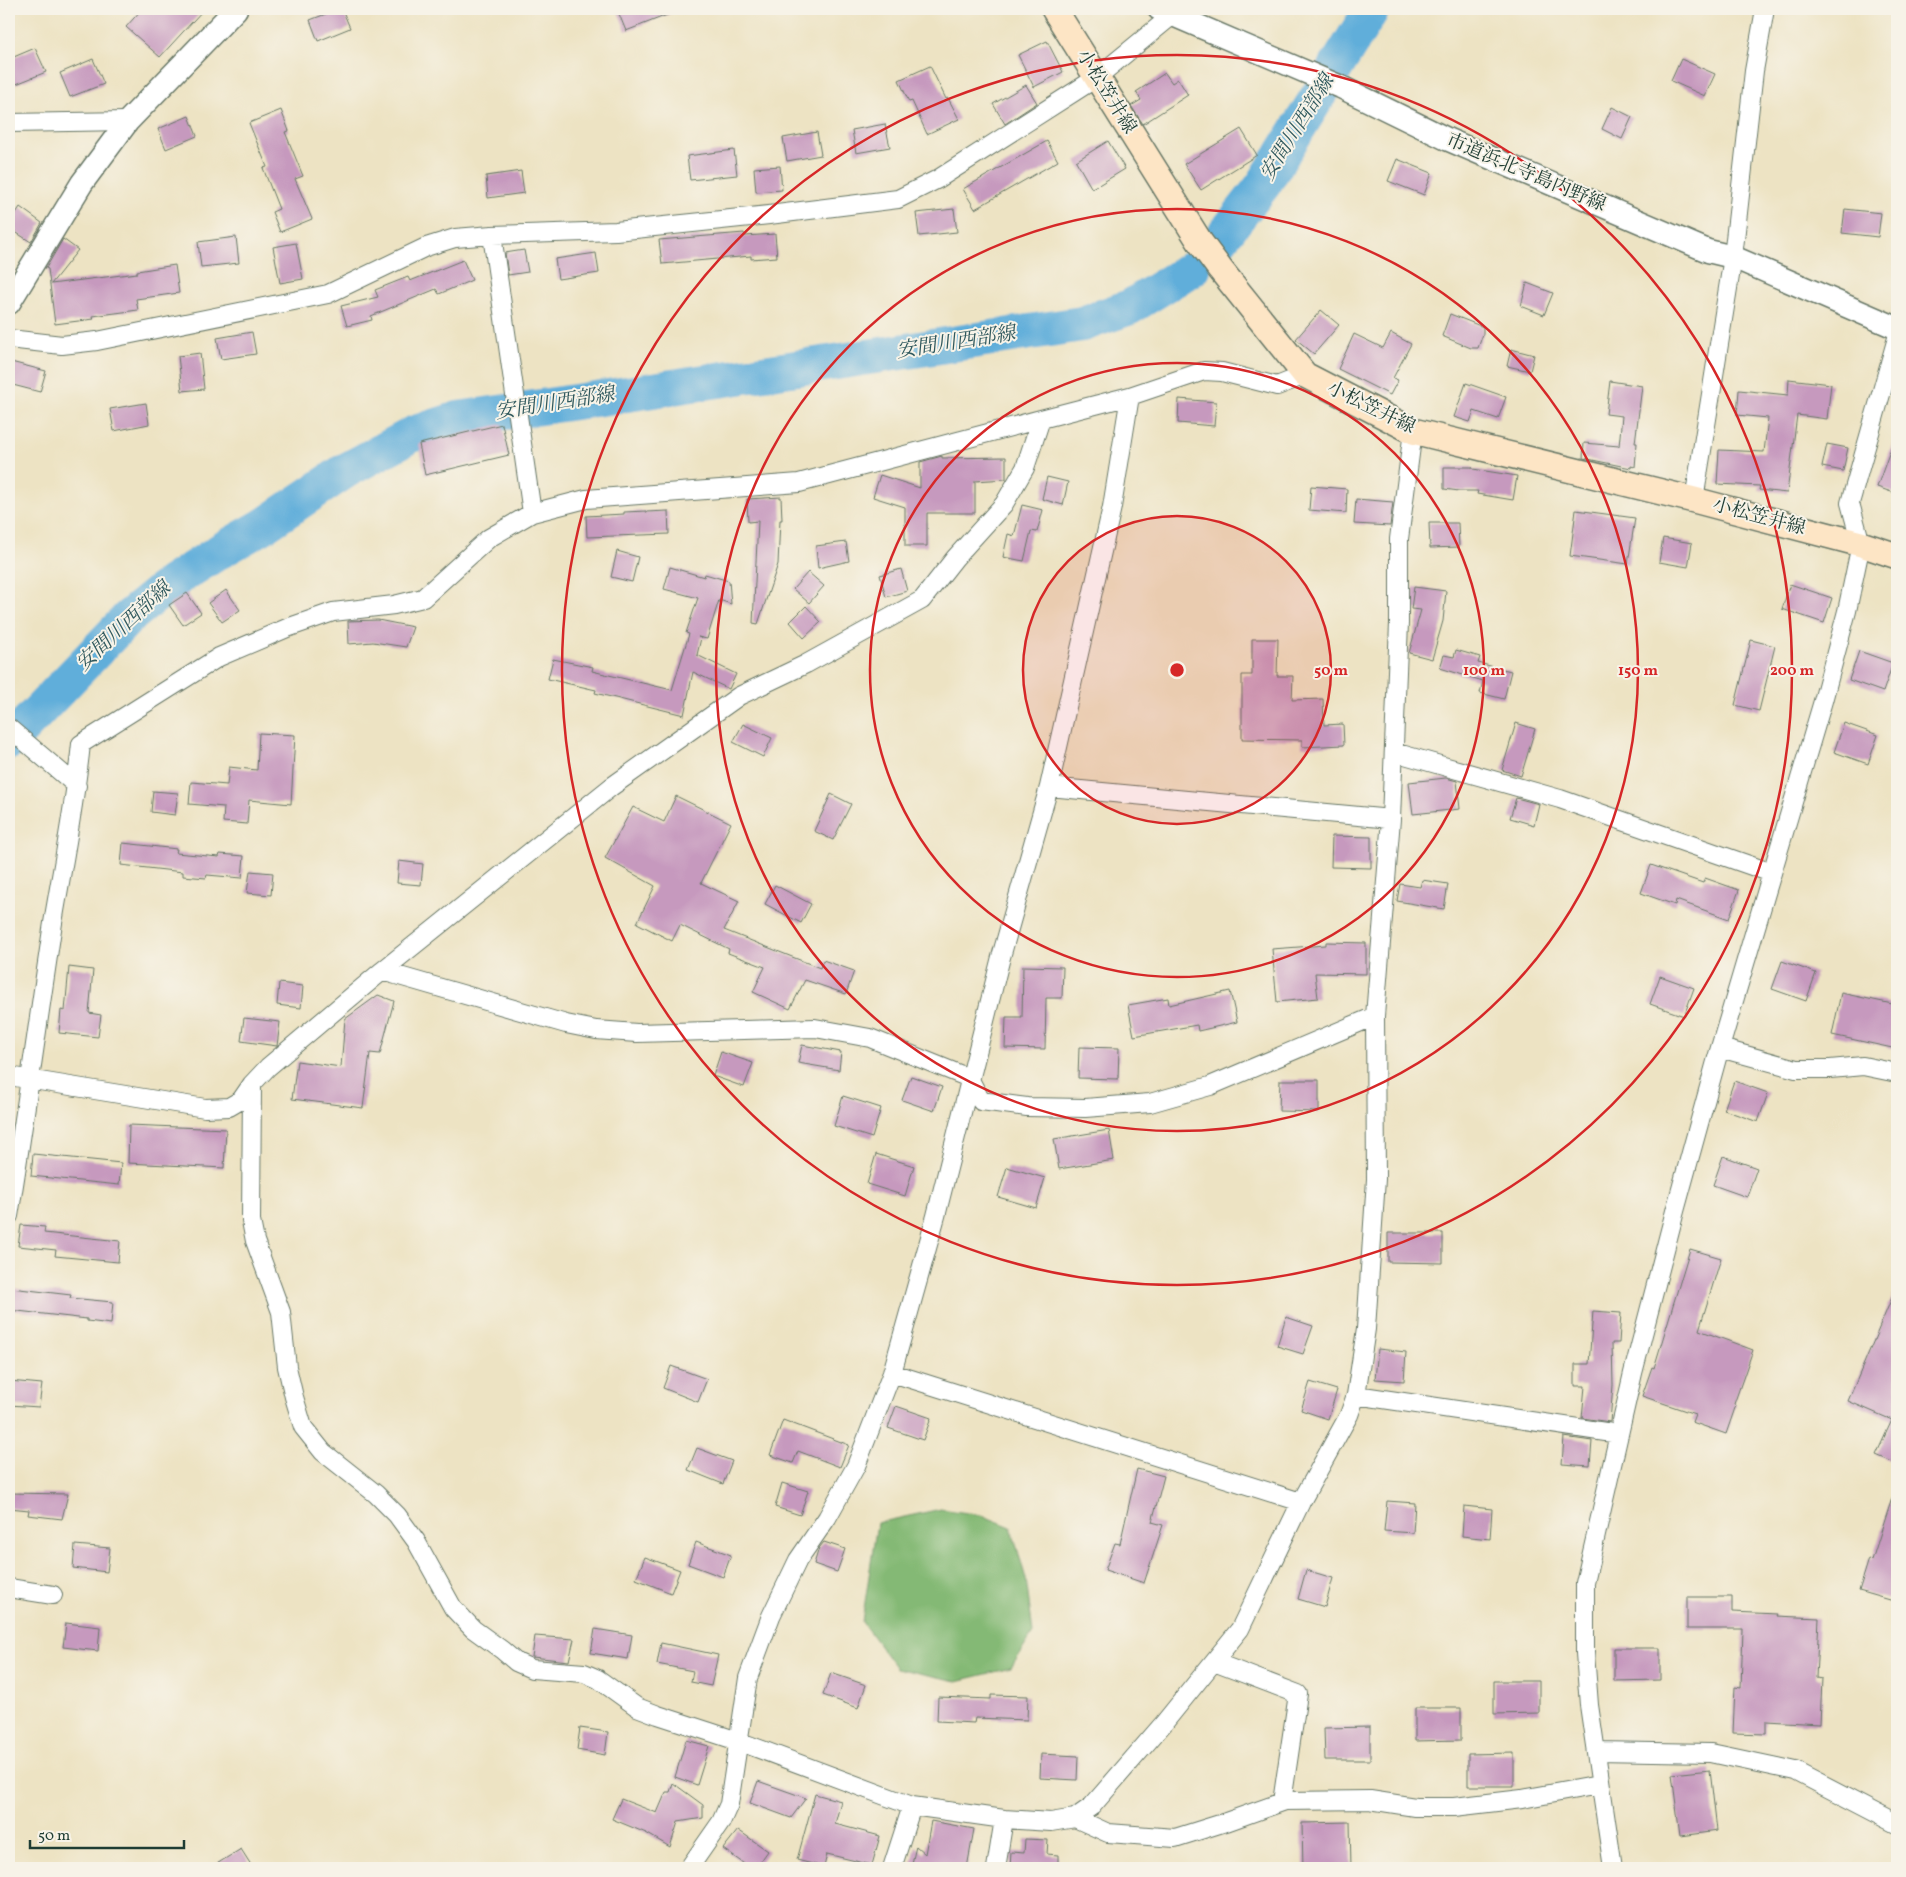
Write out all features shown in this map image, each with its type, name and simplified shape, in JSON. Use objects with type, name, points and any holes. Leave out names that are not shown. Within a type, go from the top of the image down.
[{"type":"main road","name":"小松笠井線","points":[[1054,9],[1200,242],[1305,375],[1413,431],[1694,500],[1861,544],[1897,556]]},
{"type":"street","points":[[9,303],[82,183],[128,121],[236,9]]},
{"type":"street","points":[[1694,500],[1733,257],[1754,71],[1764,9]]},
{"type":"street","points":[[9,338],[62,345],[97,341],[328,294],[426,247],[455,238],[616,231],[898,200],[938,179],[1096,78],[1170,11]]},
{"type":"street","name":"市道浜北寺島内野線","points":[[1170,11],[1341,87],[1448,140],[1708,251],[1733,257],[1897,328]]},
{"type":"street","points":[[9,123],[128,121]]},
{"type":"street","points":[[492,235],[532,513]]},
{"type":"street","points":[[1613,1868],[1599,1785],[1589,1706],[1585,1653],[1585,1583],[1632,1374],[1670,1230],[1720,1048],[1847,611],[1861,544],[1850,503],[1897,338]]},
{"type":"street","points":[[9,1216],[81,744],[219,657],[287,628],[333,612],[394,605],[423,598],[490,538],[532,513],[586,499],[798,483],[1130,396],[1204,371],[1222,372],[1277,386],[1305,375]]},
{"type":"street","points":[[689,1868],[721,1822],[729,1804],[748,1678],[771,1616],[798,1560],[827,1518],[856,1466],[892,1374],[936,1216],[1000,956],[1049,788],[1112,507],[1130,396]]},
{"type":"street","points":[[9,1076],[205,1108],[229,1107],[241,1100],[252,1084],[268,1067],[382,971],[611,787],[740,696],[806,664],[922,600],[955,558],[1004,504],[1025,468],[1041,419]]},
{"type":"street","points":[[252,1084],[252,1221],[255,1241],[281,1312],[288,1367],[303,1427],[323,1452],[376,1494],[397,1515],[416,1541],[453,1608],[473,1629],[516,1662],[532,1669],[584,1674],[598,1679],[637,1706],[738,1741],[912,1806],[1004,1819],[1051,1822],[1075,1818],[1092,1806],[1240,1630],[1302,1502],[1349,1415],[1356,1395],[1366,1329],[1376,1179],[1375,1016],[1392,818],[1399,623],[1399,539],[1413,431]]},
{"type":"street","points":[[10,729],[76,786]]},
{"type":"street","points":[[1394,752],[1560,799],[1772,873]]},
{"type":"street","points":[[1049,788],[1392,818]]},
{"type":"street","points":[[382,971],[566,1024],[596,1030],[637,1033],[815,1028],[870,1038],[969,1078],[981,1102],[1027,1106],[1085,1108],[1150,1104],[1210,1086],[1375,1016]]},
{"type":"street","points":[[1720,1048],[1796,1069],[1830,1069],[1863,1066],[1897,1073]]},
{"type":"street","points":[[892,1374],[1302,1502]]},
{"type":"street","points":[[1356,1395],[1619,1434]]},
{"type":"street","points":[[9,1588],[54,1595]]},
{"type":"street","points":[[1214,1662],[1298,1694],[1282,1802]]},
{"type":"street","points":[[1596,1751],[1711,1753],[1795,1771],[1897,1824]]},
{"type":"street","points":[[1075,1818],[1108,1833],[1175,1838],[1282,1802],[1370,1800],[1414,1807],[1454,1807],[1522,1799],[1599,1785]]},
{"type":"street","points":[[892,1868],[912,1806]]},
{"type":"street","points":[[996,1868],[1004,1819]]},
{"type":"green space","points":[[941,1509],[981,1515],[1011,1527],[1026,1579],[1033,1633],[1011,1668],[957,1681],[896,1668],[862,1622],[877,1523]]},
{"type":"building","points":[[142,9],[204,9],[160,57],[126,27]]},
{"type":"building","points":[[342,9],[350,28],[318,41],[310,20]]},
{"type":"building","points":[[617,9],[680,9],[680,10],[626,31]]},
{"type":"building","points":[[1047,41],[1063,72],[1034,87],[1018,55]]},
{"type":"building","points":[[35,48],[46,72],[9,87],[9,59]]},
{"type":"building","points":[[93,59],[104,84],[70,97],[60,73]]},
{"type":"building","points":[[1681,59],[1715,74],[1705,96],[1671,81]]},
{"type":"building","points":[[930,66],[946,99],[948,98],[959,119],[927,134],[912,101],[909,102],[899,80]]},
{"type":"building","points":[[1165,73],[1172,83],[1178,79],[1188,95],[1143,124],[1131,106],[1141,100],[1136,92]]},
{"type":"building","points":[[1026,85],[1037,103],[1005,124],[993,104]]},
{"type":"building","points":[[1612,107],[1632,117],[1622,139],[1602,129]]},
{"type":"building","points":[[281,110],[289,131],[285,132],[303,176],[295,179],[312,219],[280,232],[272,212],[279,209],[263,168],[267,167],[249,123]]},
{"type":"building","points":[[189,116],[197,136],[166,149],[158,129]]},
{"type":"building","points":[[885,124],[890,147],[856,153],[852,130]]},
{"type":"building","points":[[1241,129],[1257,155],[1201,190],[1184,164]]},
{"type":"building","points":[[817,132],[821,155],[787,161],[783,138]]},
{"type":"building","points":[[1047,141],[1058,161],[975,209],[963,189]]},
{"type":"building","points":[[1108,141],[1125,169],[1092,189],[1076,161]]},
{"type":"building","points":[[734,150],[737,175],[690,180],[687,156]]},
{"type":"building","points":[[1397,159],[1432,173],[1424,195],[1388,181]]},
{"type":"building","points":[[780,166],[782,190],[756,192],[754,168]]},
{"type":"building","points":[[521,171],[524,193],[488,198],[486,176]]},
{"type":"building","points":[[20,207],[42,223],[31,242],[9,228],[9,224]]},
{"type":"building","points":[[954,209],[957,232],[919,236],[916,213]]},
{"type":"building","points":[[1845,209],[1881,213],[1878,237],[1842,233]]},
{"type":"building","points":[[744,233],[745,236],[775,234],[777,257],[751,259],[751,256],[662,264],[659,240]]},
{"type":"building","points":[[236,237],[239,263],[201,267],[198,242]]},
{"type":"building","points":[[63,239],[78,250],[51,284],[137,273],[137,271],[175,265],[179,293],[136,299],[138,310],[93,316],[94,319],[55,324],[48,269],[46,268]]},
{"type":"building","points":[[296,243],[303,279],[280,283],[273,247]]},
{"type":"building","points":[[524,250],[528,272],[508,275],[505,253]]},
{"type":"building","points":[[596,253],[599,273],[558,279],[555,259]]},
{"type":"building","points":[[463,260],[472,280],[439,294],[436,289],[371,316],[372,320],[347,326],[341,306],[378,297],[375,290],[408,277],[410,281]]},
{"type":"building","points":[[1527,283],[1553,293],[1544,315],[1521,306]]},
{"type":"building","points":[[1321,310],[1339,325],[1314,354],[1296,339]]},
{"type":"building","points":[[1450,314],[1483,327],[1483,334],[1478,348],[1471,348],[1442,336]]},
{"type":"building","points":[[252,332],[256,354],[221,359],[217,338]]},
{"type":"building","points":[[1391,333],[1411,344],[1393,378],[1398,380],[1390,395],[1338,369],[1354,334],[1383,348]]},
{"type":"building","points":[[1511,349],[1534,355],[1530,371],[1507,366]]},
{"type":"building","points":[[200,353],[204,389],[182,391],[178,356]]},
{"type":"building","points":[[11,362],[46,371],[40,392],[9,384]]},
{"type":"building","points":[[1789,379],[1831,384],[1827,419],[1797,415],[1787,493],[1759,490],[1760,486],[1717,484],[1719,450],[1764,452],[1768,418],[1737,415],[1739,390],[1788,395]]},
{"type":"building","points":[[1610,381],[1642,386],[1635,443],[1637,443],[1635,467],[1631,466],[1631,468],[1583,458],[1584,443],[1619,446],[1622,416],[1606,414]]},
{"type":"building","points":[[1466,383],[1506,397],[1498,419],[1474,411],[1470,422],[1454,417]]},
{"type":"building","points":[[1179,399],[1216,402],[1214,426],[1178,423]]},
{"type":"building","points":[[146,403],[149,424],[114,431],[110,409]]},
{"type":"building","points":[[502,424],[509,455],[425,475],[419,444]]},
{"type":"building","points":[[1895,437],[1897,437],[1897,494],[1877,487]]},
{"type":"building","points":[[1827,444],[1848,448],[1843,471],[1822,467]]},
{"type":"building","points":[[942,456],[942,458],[1006,457],[1006,479],[975,481],[975,513],[927,513],[927,546],[905,546],[905,507],[873,497],[880,475],[920,488],[920,462]]},
{"type":"building","points":[[1444,467],[1472,467],[1473,469],[1517,476],[1513,500],[1477,494],[1478,491],[1444,489]]},
{"type":"building","points":[[1047,477],[1068,482],[1063,505],[1042,499]]},
{"type":"building","points":[[1311,486],[1347,489],[1346,513],[1309,510]]},
{"type":"building","points":[[781,497],[782,520],[780,520],[778,564],[758,624],[753,623],[758,521],[748,522],[747,499]]},
{"type":"building","points":[[1356,499],[1393,502],[1390,526],[1354,524]]},
{"type":"building","points":[[1022,505],[1043,510],[1037,532],[1031,531],[1024,561],[1003,557],[1008,534],[1014,536]]},
{"type":"building","points":[[1576,510],[1635,518],[1628,564],[1570,556]]},
{"type":"building","points":[[668,511],[669,534],[587,537],[586,516]]},
{"type":"building","points":[[1429,523],[1458,523],[1459,547],[1430,548]]},
{"type":"building","points":[[1663,538],[1692,543],[1688,567],[1659,562]]},
{"type":"building","points":[[846,542],[849,561],[818,568],[816,546]]},
{"type":"building","points":[[617,551],[638,557],[632,582],[611,577]]},
{"type":"building","points":[[670,567],[704,577],[705,574],[729,581],[731,604],[719,600],[707,639],[698,637],[701,638],[697,655],[736,674],[729,689],[693,672],[684,715],[595,693],[596,690],[548,679],[553,659],[593,667],[592,671],[672,690],[689,634],[686,633],[698,598],[664,589]]},
{"type":"building","points":[[901,569],[907,591],[886,597],[880,575]]},
{"type":"building","points":[[808,572],[824,586],[809,603],[793,589]]},
{"type":"building","points":[[1790,584],[1832,598],[1824,623],[1782,609]]},
{"type":"building","points":[[1414,587],[1446,591],[1443,621],[1432,659],[1409,653],[1421,610],[1411,609]]},
{"type":"building","points":[[226,590],[240,610],[222,622],[208,603]]},
{"type":"building","points":[[187,593],[201,613],[183,625],[169,605]]},
{"type":"building","points":[[806,606],[821,622],[804,638],[790,622]]},
{"type":"building","points":[[378,620],[413,627],[406,647],[373,642],[349,644],[348,621]]},
{"type":"building","points":[[1252,639],[1278,639],[1277,676],[1293,676],[1292,700],[1323,699],[1324,725],[1343,724],[1344,745],[1302,747],[1302,740],[1242,739],[1242,675],[1252,675]]},
{"type":"building","points":[[1751,640],[1775,646],[1759,711],[1735,705]]},
{"type":"building","points":[[1456,650],[1480,657],[1478,663],[1511,671],[1504,699],[1480,693],[1483,681],[1440,668],[1444,655],[1454,657]]},
{"type":"building","points":[[1859,651],[1893,663],[1883,692],[1849,680]]},
{"type":"building","points":[[1516,723],[1535,729],[1521,776],[1502,770]]},
{"type":"building","points":[[1844,723],[1878,735],[1868,764],[1834,752]]},
{"type":"building","points":[[743,724],[772,738],[763,757],[733,742]]},
{"type":"building","points":[[259,733],[295,735],[291,804],[249,800],[247,824],[223,822],[224,807],[189,804],[191,782],[227,785],[229,767],[257,770]]},
{"type":"building","points":[[1446,778],[1457,781],[1460,809],[1413,814],[1409,782]]},
{"type":"building","points":[[153,791],[178,793],[175,815],[151,812]]},
{"type":"building","points":[[831,794],[851,804],[833,840],[814,831]]},
{"type":"building","points":[[676,796],[731,823],[701,883],[739,901],[724,930],[820,968],[823,960],[854,971],[846,994],[805,980],[790,1009],[753,992],[765,967],[728,953],[729,949],[680,925],[672,941],[637,923],[655,886],[605,858],[633,807],[664,822]]},
{"type":"building","points":[[1516,798],[1539,804],[1534,825],[1510,818]]},
{"type":"building","points":[[1332,836],[1371,837],[1371,868],[1331,867]]},
{"type":"building","points":[[123,843],[177,849],[176,853],[219,857],[220,854],[244,856],[242,878],[207,875],[206,878],[183,876],[183,872],[121,865]]},
{"type":"building","points":[[399,861],[423,864],[421,885],[397,883]]},
{"type":"building","points":[[1651,865],[1703,883],[1705,878],[1739,890],[1729,919],[1676,900],[1675,905],[1641,893]]},
{"type":"building","points":[[250,871],[273,873],[271,895],[247,893]]},
{"type":"building","points":[[1422,880],[1448,884],[1444,909],[1397,901],[1400,884],[1420,887]]},
{"type":"building","points":[[775,885],[811,904],[801,923],[765,904]]},
{"type":"building","points":[[1326,942],[1366,943],[1366,974],[1315,973],[1318,998],[1277,1002],[1272,949],[1326,945]]},
{"type":"building","points":[[1782,961],[1816,973],[1806,1001],[1772,989]]},
{"type":"building","points":[[1023,966],[1063,967],[1062,998],[1046,998],[1045,1049],[1005,1048],[1006,1017],[1022,1017]]},
{"type":"building","points":[[69,967],[93,970],[89,1013],[101,1015],[98,1037],[59,1033],[61,1010],[65,1011]]},
{"type":"building","points":[[1660,976],[1694,988],[1684,1016],[1650,1004]]},
{"type":"building","points":[[279,983],[303,986],[301,1008],[277,1005]]},
{"type":"building","points":[[1230,991],[1237,1022],[1198,1031],[1197,1025],[1134,1036],[1128,1005],[1168,998],[1169,1005]]},
{"type":"building","points":[[1841,993],[1897,1005],[1897,1049],[1832,1035]]},
{"type":"building","points":[[378,995],[394,1001],[380,1054],[370,1053],[363,1108],[292,1099],[297,1061],[341,1067],[345,1019]]},
{"type":"building","points":[[244,1018],[280,1022],[277,1046],[241,1041]]},
{"type":"building","points":[[802,1045],[841,1052],[839,1070],[798,1063]]},
{"type":"building","points":[[1079,1047],[1119,1048],[1118,1079],[1078,1078]]},
{"type":"building","points":[[721,1052],[753,1063],[744,1087],[713,1076]]},
{"type":"building","points":[[911,1076],[942,1087],[934,1111],[902,1100]]},
{"type":"building","points":[[1280,1080],[1319,1080],[1319,1112],[1279,1111]]},
{"type":"building","points":[[1734,1081],[1768,1093],[1758,1122],[1724,1110]]},
{"type":"building","points":[[843,1096],[881,1108],[872,1138],[834,1126]]},
{"type":"building","points":[[129,1125],[226,1129],[224,1168],[128,1163]]},
{"type":"building","points":[[1109,1130],[1114,1160],[1059,1169],[1054,1139]]},
{"type":"building","points":[[33,1154],[121,1163],[119,1185],[31,1176]]},
{"type":"building","points":[[876,1154],[914,1166],[905,1196],[867,1184]]},
{"type":"building","points":[[1723,1156],[1757,1168],[1747,1197],[1713,1185]]},
{"type":"building","points":[[1007,1167],[1045,1178],[1036,1208],[998,1197]]},
{"type":"building","points":[[21,1225],[45,1227],[44,1233],[120,1241],[118,1262],[55,1256],[56,1250],[18,1246]]},
{"type":"building","points":[[1388,1233],[1443,1233],[1443,1263],[1388,1262]]},
{"type":"building","points":[[1690,1249],[1721,1258],[1699,1330],[1753,1350],[1734,1404],[1736,1405],[1726,1434],[1692,1422],[1695,1414],[1642,1396],[1652,1367],[1654,1368]]},
{"type":"building","points":[[1897,1286],[1897,1464],[1876,1455],[1892,1420],[1848,1401]]},
{"type":"building","points":[[11,1288],[71,1295],[70,1298],[113,1302],[111,1324],[87,1321],[87,1319],[9,1310]]},
{"type":"building","points":[[1593,1311],[1621,1313],[1619,1343],[1612,1343],[1613,1385],[1610,1422],[1582,1418],[1585,1386],[1575,1386],[1575,1364],[1589,1364]]},
{"type":"building","points":[[1286,1317],[1313,1326],[1303,1354],[1277,1346]]},
{"type":"building","points":[[1378,1349],[1406,1352],[1404,1381],[1375,1379]]},
{"type":"building","points":[[671,1366],[707,1379],[698,1402],[663,1388]]},
{"type":"building","points":[[9,1381],[42,1384],[39,1407],[9,1405]]},
{"type":"building","points":[[1310,1382],[1337,1390],[1328,1419],[1301,1410]]},
{"type":"building","points":[[896,1406],[931,1418],[923,1440],[888,1428]]},
{"type":"building","points":[[783,1420],[849,1445],[840,1467],[798,1451],[793,1463],[770,1455]]},
{"type":"building","points":[[1564,1437],[1592,1441],[1590,1466],[1562,1464]]},
{"type":"building","points":[[697,1448],[732,1461],[723,1484],[688,1470]]},
{"type":"building","points":[[1137,1469],[1164,1476],[1152,1522],[1163,1525],[1144,1583],[1105,1570],[1115,1543],[1120,1544]]},
{"type":"building","points":[[782,1483],[808,1491],[800,1515],[775,1507]]},
{"type":"building","points":[[1894,1492],[1897,1492],[1897,1602],[1859,1591],[1869,1559],[1872,1560]]},
{"type":"building","points":[[9,1493],[68,1494],[62,1519],[28,1515],[29,1510],[9,1508]]},
{"type":"building","points":[[1387,1501],[1415,1503],[1413,1533],[1384,1531]]},
{"type":"building","points":[[1464,1506],[1492,1509],[1490,1539],[1462,1536]]},
{"type":"building","points":[[696,1542],[731,1555],[723,1577],[688,1564]]},
{"type":"building","points":[[824,1542],[845,1549],[837,1572],[814,1564],[819,1548]]},
{"type":"building","points":[[75,1545],[110,1548],[107,1572],[73,1568]]},
{"type":"building","points":[[645,1557],[680,1570],[671,1593],[636,1579]]},
{"type":"building","points":[[1306,1570],[1333,1578],[1325,1607],[1298,1599]]},
{"type":"building","points":[[1687,1597],[1732,1597],[1732,1612],[1819,1618],[1816,1678],[1822,1679],[1820,1724],[1766,1721],[1766,1734],[1733,1733],[1735,1687],[1741,1688],[1743,1629],[1687,1629]]},
{"type":"building","points":[[66,1623],[100,1627],[98,1651],[63,1647]]},
{"type":"building","points":[[595,1629],[632,1635],[628,1659],[591,1653]]},
{"type":"building","points":[[535,1636],[574,1639],[569,1661],[532,1657]]},
{"type":"building","points":[[661,1643],[718,1655],[711,1686],[691,1682],[693,1671],[657,1664]]},
{"type":"building","points":[[1614,1648],[1660,1648],[1660,1680],[1614,1681]]},
{"type":"building","points":[[831,1673],[866,1685],[858,1708],[823,1695]]},
{"type":"building","points":[[1494,1681],[1539,1681],[1539,1713],[1494,1714]]},
{"type":"building","points":[[991,1695],[1028,1696],[1027,1720],[975,1718],[974,1723],[937,1721],[938,1697],[991,1699]]},
{"type":"building","points":[[1415,1708],[1461,1708],[1461,1740],[1415,1741]]},
{"type":"building","points":[[1370,1727],[1370,1760],[1325,1760],[1324,1728]]},
{"type":"building","points":[[580,1728],[608,1732],[605,1755],[577,1750]]},
{"type":"building","points":[[686,1740],[709,1746],[697,1785],[675,1777]]},
{"type":"building","points":[[1514,1753],[1514,1786],[1468,1786],[1468,1754]]},
{"type":"building","points":[[1041,1754],[1078,1756],[1077,1780],[1040,1778]]},
{"type":"building","points":[[1710,1770],[1717,1831],[1680,1836],[1672,1774]]},
{"type":"building","points":[[758,1781],[806,1798],[791,1818],[750,1803]]},
{"type":"building","points":[[673,1783],[703,1805],[703,1818],[678,1822],[670,1847],[646,1833],[612,1819],[621,1799],[657,1813],[666,1792],[670,1792]]},
{"type":"building","points":[[815,1794],[841,1801],[835,1824],[880,1836],[872,1865],[827,1854],[824,1867],[797,1860]]},
{"type":"building","points":[[931,1821],[974,1829],[967,1868],[911,1868],[916,1846],[925,1854]]},
{"type":"building","points":[[1350,1822],[1351,1868],[1303,1868],[1302,1823]]},
{"type":"building","points":[[738,1830],[768,1851],[756,1868],[750,1868],[723,1849]]},
{"type":"building","points":[[1025,1839],[1048,1840],[1047,1854],[1058,1855],[1058,1868],[1010,1868],[1011,1852],[1024,1853]]},
{"type":"building","points":[[241,1849],[253,1868],[210,1868]]},
{"type":"waterway","name":"安間川西部線","points":[[1217,244],[1263,185],[1372,9]]},
{"type":"waterway","name":"安間川西部線","points":[[9,742],[129,617],[172,582],[262,527],[345,471],[415,433],[458,419],[1082,324],[1130,307],[1193,268]]}]
